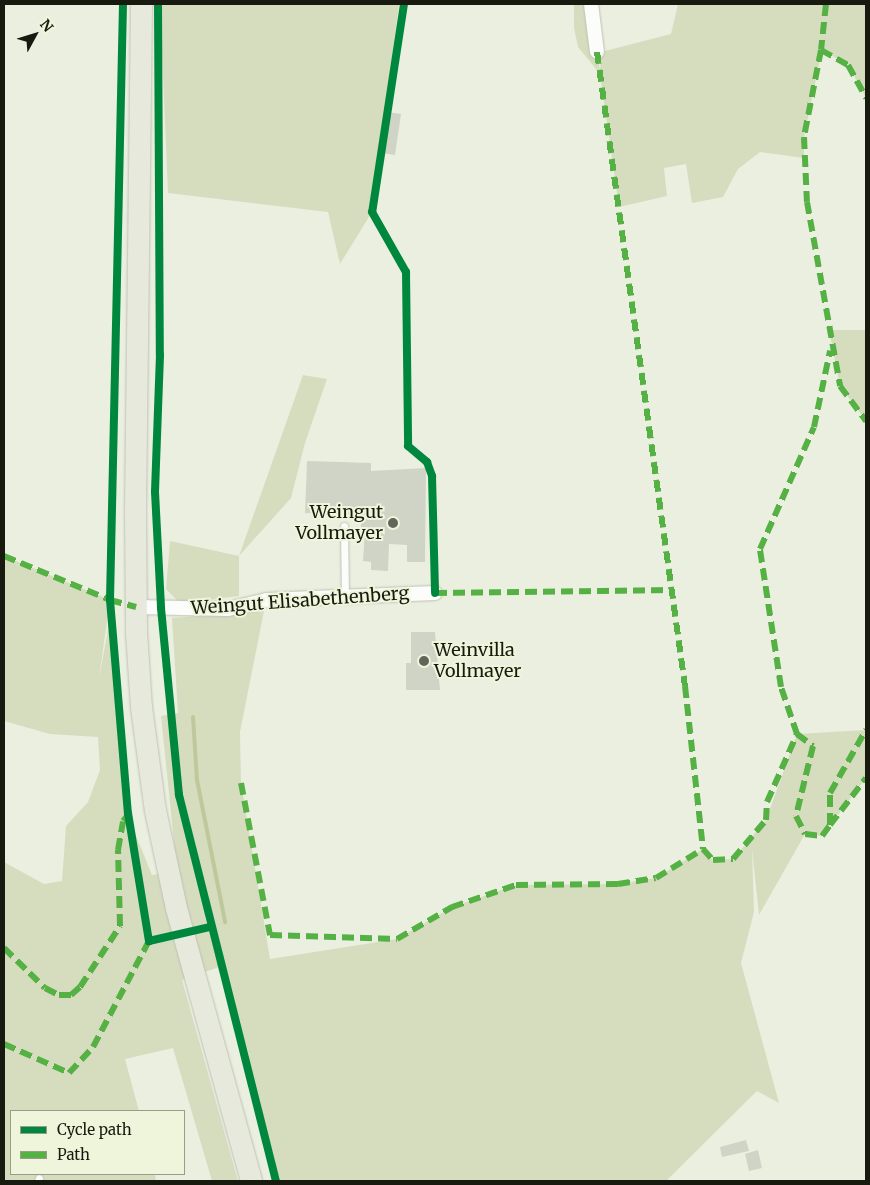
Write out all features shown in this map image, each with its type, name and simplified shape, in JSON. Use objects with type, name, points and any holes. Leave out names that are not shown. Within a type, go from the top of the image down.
[{"type":"main road","points":[[141,4],[136,607],[147,762],[179,923],[252,1181]]},
{"type":"street","points":[[591,4],[597,52]]},
{"type":"street","name":"Weingut Elisabethenberg","points":[[136,607],[228,610],[266,600],[435,593]]},
{"type":"lane","points":[[344,526],[345,597]]},
{"type":"green space","points":[[160,4],[399,4],[372,212],[340,264],[328,212],[168,193]]},
{"type":"green space","points":[[574,4],[591,4],[600,71],[601,52],[671,34],[678,4],[866,4],[866,98],[848,65],[822,50],[804,137],[804,158],[760,152],[738,169],[723,197],[692,203],[686,164],[664,168],[667,196],[619,207],[600,74],[578,47],[574,28]]},
{"type":"green space","points":[[829,330],[866,330],[866,421],[840,386]]},
{"type":"green space","points":[[303,375],[327,379],[305,443],[291,498],[239,556]]},
{"type":"green space","points":[[170,541],[239,556],[239,596],[180,603],[166,589]]},
{"type":"green space","points":[[4,556],[110,600],[99,678],[110,619],[128,816],[152,875],[177,871],[161,716],[178,713],[172,618],[264,611],[240,732],[241,783],[270,959],[397,939],[452,907],[516,885],[618,884],[656,878],[703,849],[713,860],[733,859],[766,820],[797,734],[866,730],[866,778],[822,836],[805,834],[759,915],[752,849],[754,912],[741,963],[779,1103],[757,1091],[666,1181],[280,1181],[222,966],[182,980],[238,1181],[212,1181],[173,1048],[125,1059],[139,1110],[10,1110],[10,1175],[155,1175],[156,1181],[4,1181],[4,862],[44,884],[62,881],[66,826],[88,802],[100,770],[98,737],[50,734],[4,721]]},
{"type":"building","points":[[388,112],[401,114],[395,155],[382,153]]},
{"type":"building","name":"Weingut Vollmayer","points":[[307,461],[371,463],[371,471],[426,468],[425,562],[407,562],[407,545],[389,544],[388,571],[371,570],[371,562],[363,561],[365,530],[361,530],[361,515],[305,513]]},
{"type":"building","name":"Weinvilla Vollmayer","points":[[411,632],[435,632],[440,690],[406,690],[406,663],[411,663]]},
{"type":"building","points":[[746,1140],[749,1151],[722,1157],[720,1147]]},
{"type":"building","points":[[758,1150],[762,1168],[749,1171],[745,1154]]},
{"type":"waterway","points":[[193,717],[197,780],[225,922]]},
{"type":"marked path","points":[[826,4],[821,50],[804,137],[807,202],[840,386],[866,421]]},
{"type":"marked path","points":[[821,50],[848,65],[866,98]]},
{"type":"marked path","points":[[597,52],[685,686],[703,849],[713,860],[733,859],[766,820],[767,802],[797,734],[813,746],[796,816],[805,834],[822,836],[830,825],[830,793],[866,730]]},
{"type":"marked path","points":[[797,734],[781,687],[760,549],[814,427],[830,351]]},
{"type":"marked path","points":[[4,556],[110,600],[136,607]]},
{"type":"marked path","points":[[435,590],[435,593],[671,590]]},
{"type":"marked path","points":[[830,825],[866,778]]},
{"type":"marked path","points":[[241,783],[270,935],[397,939],[452,907],[516,885],[618,884],[656,878],[703,849]]},
{"type":"marked path","points":[[4,948],[45,988],[59,995],[71,995],[80,987],[120,926],[118,850],[123,821],[128,815]]},
{"type":"marked path","points":[[4,1044],[69,1073],[93,1047],[149,941]]},
{"type":"cycle path","points":[[123,4],[110,600],[128,813],[149,941],[210,927]]},
{"type":"cycle path","points":[[158,4],[160,355],[155,492],[161,608],[179,795],[276,1181]]},
{"type":"cycle path","points":[[404,4],[372,212],[406,272],[408,446],[427,462],[432,476],[435,593]]},
{"type":"place","name":"Weingut Vollmayer","points":[[393,523]]},
{"type":"place","name":"Weinvilla Vollmayer","points":[[424,661]]}]
